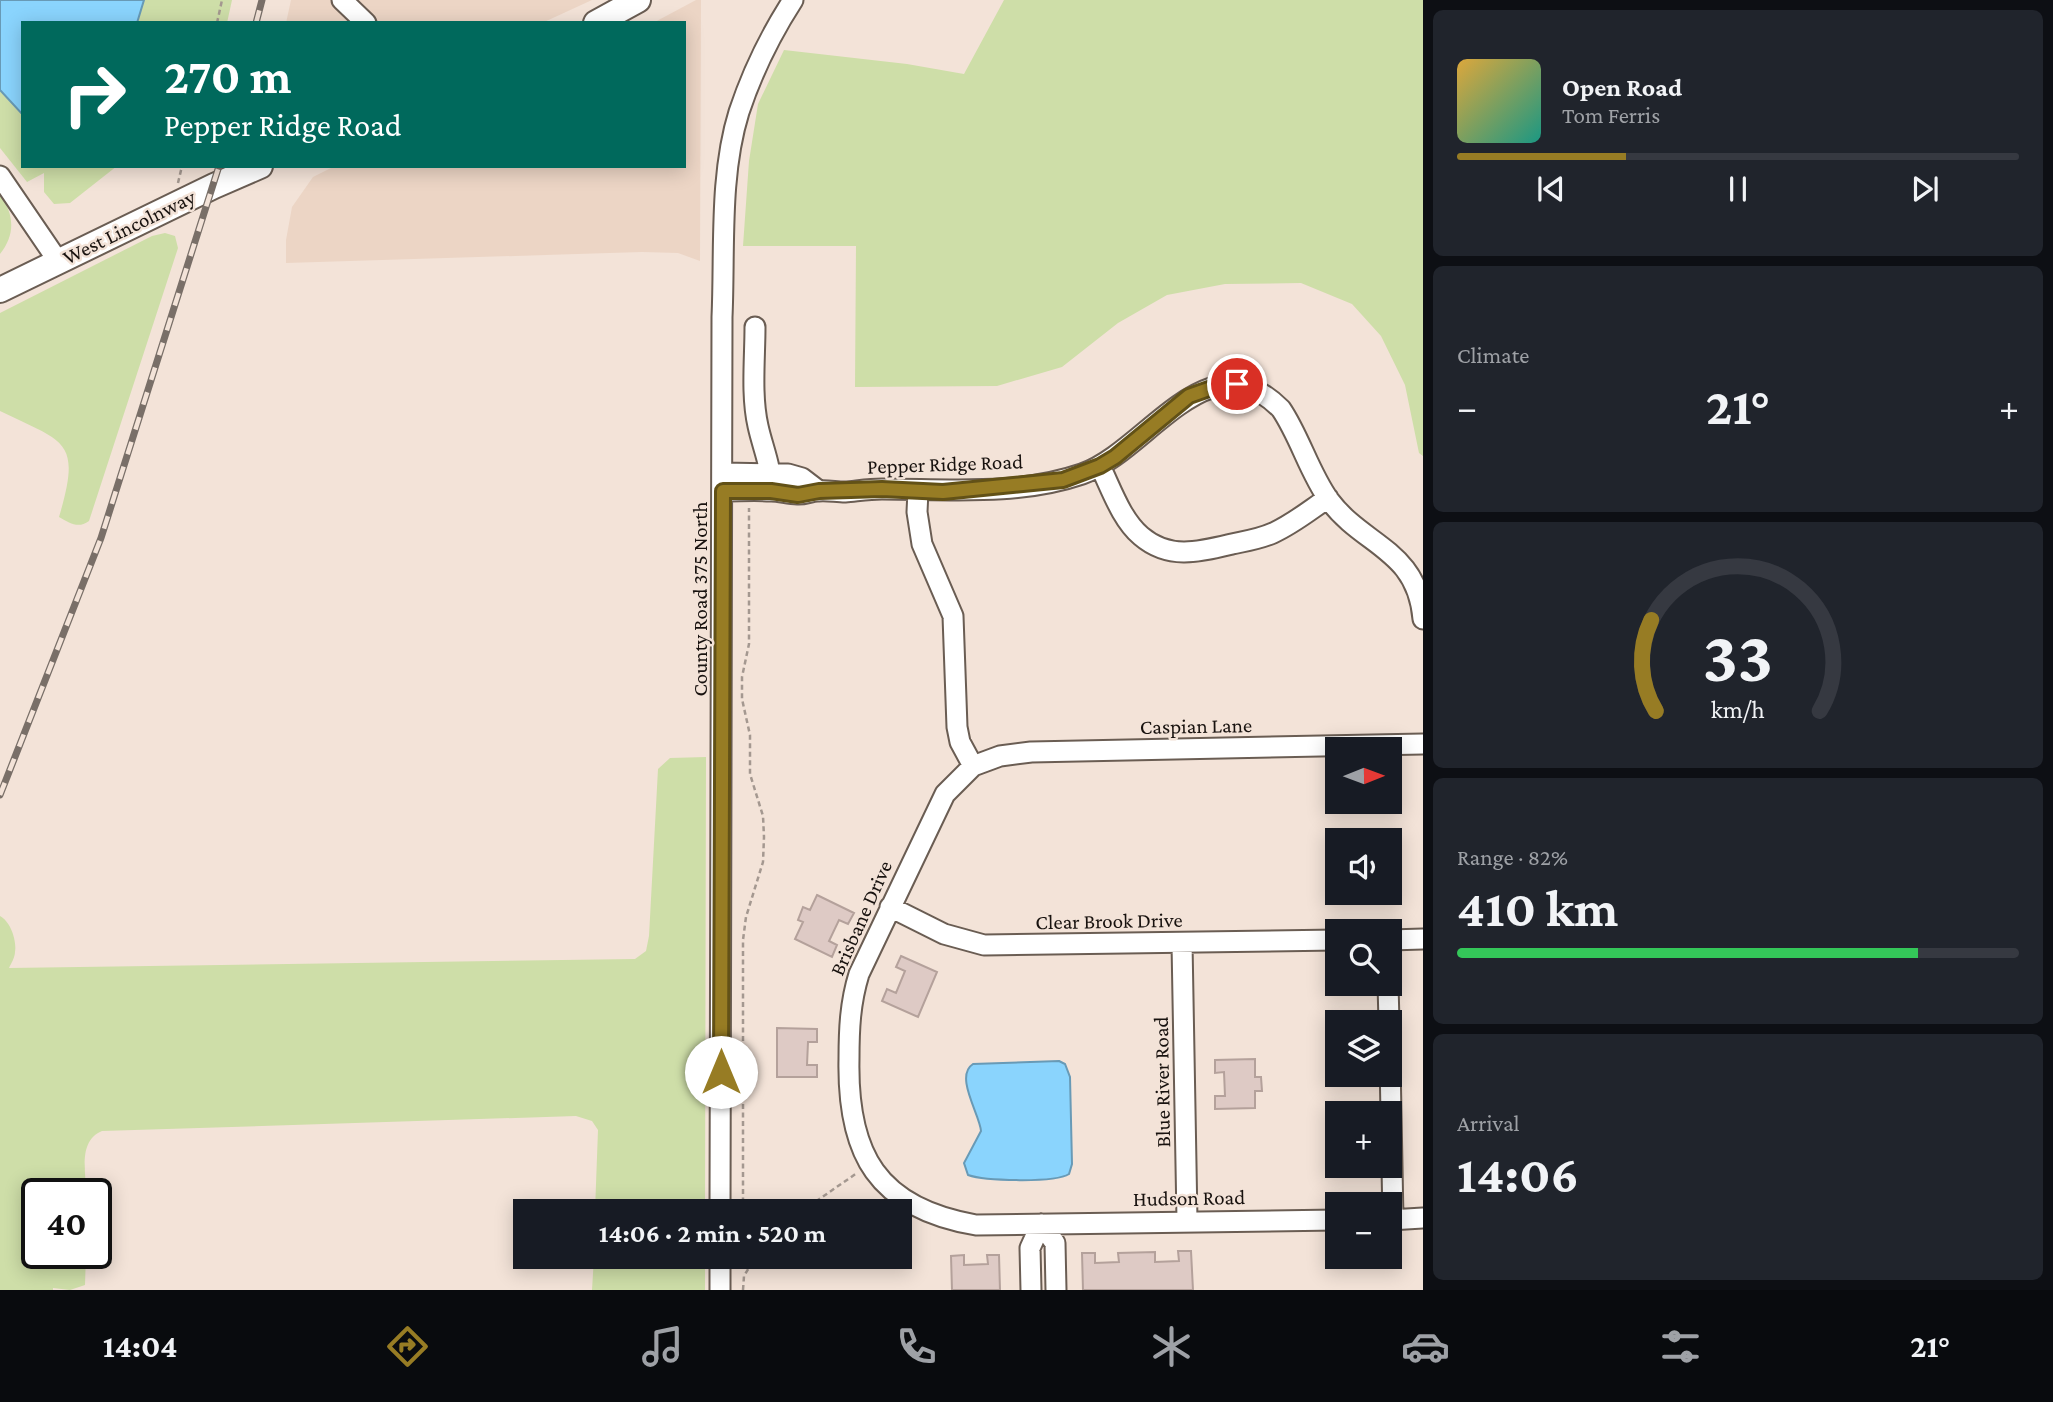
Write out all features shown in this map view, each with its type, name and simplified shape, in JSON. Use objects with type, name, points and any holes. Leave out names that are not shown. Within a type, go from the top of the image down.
[{"type":"main road","points":[[600,21],[638,0]]},
{"type":"main road","name":"West Lincolnway","points":[[0,290],[256,168]]},
{"type":"street","points":[[342,0],[364,21]]},
{"type":"street","name":"County Road 375 North","points":[[720,1199],[722,317],[726,201],[739,113],[778,23],[793,0]]},
{"type":"street","points":[[0,176],[58,261]]},
{"type":"street","points":[[755,327],[756,409],[771,482]]},
{"type":"street","name":"Pepper Ridge Road","points":[[723,482],[771,482],[802,478],[819,491],[967,491],[1063,480],[1100,466],[1131,446],[1189,396],[1220,385],[1237,384],[1255,389],[1269,397],[1281,409],[1328,498],[1339,511],[1408,571],[1419,593],[1423,618]]},
{"type":"street","points":[[1100,466],[1129,523],[1139,534],[1163,549],[1178,553],[1194,553],[1261,537],[1286,526],[1328,498]]},
{"type":"street","name":"Pepper Ridge Road","points":[[723,482],[750,491],[771,482]]},
{"type":"street","points":[[918,491],[917,512],[922,544],[953,616],[957,727],[960,742],[973,766]]},
{"type":"street","name":"Caspian Lane","points":[[973,766],[1000,756],[1031,752],[1423,744]]},
{"type":"street","name":"Brisbane Drive","points":[[973,766],[953,784],[938,805],[859,974],[850,1017],[850,1110],[855,1135],[870,1164],[901,1198],[922,1211],[945,1219],[975,1224],[1041,1224]]},
{"type":"street","name":"Clear Brook Drive","points":[[890,907],[944,934],[984,945],[1325,940]]},
{"type":"street","points":[[1402,940],[1423,939]]},
{"type":"street","name":"Blue River Road","points":[[1182,943],[1187,1220]]},
{"type":"street","points":[[1390,1087],[1391,1192]]},
{"type":"street","points":[[1402,1219],[1423,1218]]},
{"type":"street","name":"Hudson Road","points":[[1041,1224],[1325,1220]]},
{"type":"street","points":[[1031,1290],[1030,1248],[1041,1224],[1055,1243],[1056,1290]]},
{"type":"street","points":[[720,1269],[720,1290]]},
{"type":"path","points":[[217,21],[222,0]]},
{"type":"path","points":[[743,1199],[743,940],[746,917],[763,862],[764,837],[763,816],[750,774],[750,736],[742,699],[742,677],[749,644],[750,491]]},
{"type":"path","points":[[819,1199],[870,1164]]},
{"type":"path","points":[[743,1290],[744,1276],[748,1269]]},
{"type":"shaded area","points":[[291,0],[592,0],[546,21],[286,21]]},
{"type":"shaded area","points":[[696,0],[701,0],[700,261],[678,253],[642,252],[286,263],[286,240],[292,207],[313,177],[331,168],[686,168],[686,21],[657,21]]},
{"type":"green space","points":[[144,0],[232,0],[227,21],[138,21]]},
{"type":"green space","points":[[1004,0],[1423,0],[1423,456],[1419,453],[1405,385],[1381,336],[1352,304],[1301,283],[1225,284],[1167,295],[1118,323],[1062,367],[997,386],[855,387],[856,246],[743,246],[749,161],[758,104],[784,50],[907,64],[964,74]]},
{"type":"green space","points":[[0,90],[21,113],[21,168],[114,168],[70,203],[54,204],[44,192],[44,173],[27,182],[0,148]]},
{"type":"green space","points":[[0,195],[11,217],[11,232],[0,254]]},
{"type":"green space","points":[[165,233],[175,236],[178,248],[89,521],[81,525],[74,524],[59,517],[69,472],[68,458],[62,447],[40,430],[0,411],[0,313],[152,236]]},
{"type":"green space","points":[[706,757],[705,1199],[595,1199],[598,1130],[592,1121],[576,1116],[102,1131],[94,1136],[86,1149],[85,1178],[21,1178],[21,1269],[86,1269],[85,1285],[70,1290],[0,1290],[0,916],[10,926],[15,942],[15,954],[9,968],[635,959],[646,951],[649,936],[658,769],[670,758]]},
{"type":"green space","points":[[593,1269],[705,1269],[705,1290],[592,1290]]},
{"type":"water","points":[[0,0],[144,0],[138,21],[21,21],[21,113],[0,90]]},
{"type":"water","points":[[1059,1061],[1065,1064],[1070,1077],[1072,1164],[1069,1174],[1050,1179],[1020,1180],[968,1175],[964,1163],[981,1131],[967,1086],[968,1070],[973,1064]]},
{"type":"building","points":[[817,895],[854,913],[848,924],[839,920],[829,941],[837,945],[832,957],[795,939],[803,922],[798,920],[803,907],[810,910]]},
{"type":"building","points":[[901,956],[937,972],[918,1017],[882,1001],[887,989],[896,993],[905,971],[896,967]]},
{"type":"building","points":[[777,1028],[817,1029],[817,1042],[808,1042],[807,1065],[817,1065],[817,1077],[777,1077]]},
{"type":"building","points":[[1255,1059],[1255,1077],[1261,1077],[1262,1091],[1255,1091],[1255,1108],[1215,1109],[1215,1096],[1225,1096],[1224,1072],[1215,1073],[1215,1060]]},
{"type":"building","points":[[1178,1251],[1191,1251],[1193,1290],[1083,1290],[1082,1253],[1095,1253],[1095,1263],[1119,1262],[1118,1253],[1155,1252],[1155,1262],[1179,1261]]},
{"type":"building","points":[[964,1255],[964,1265],[988,1264],[987,1255],[999,1255],[1000,1290],[952,1290],[951,1256]]},
{"type":"railway","points":[[257,21],[262,0]]},
{"type":"railway","points":[[0,795],[101,538],[218,168]]},
{"type":"route","points":[[721,1072],[723,491],[771,491],[798,495],[819,491],[882,489],[943,492],[1063,480],[1100,466],[1115,457],[1189,396],[1204,389],[1237,384]]}]
